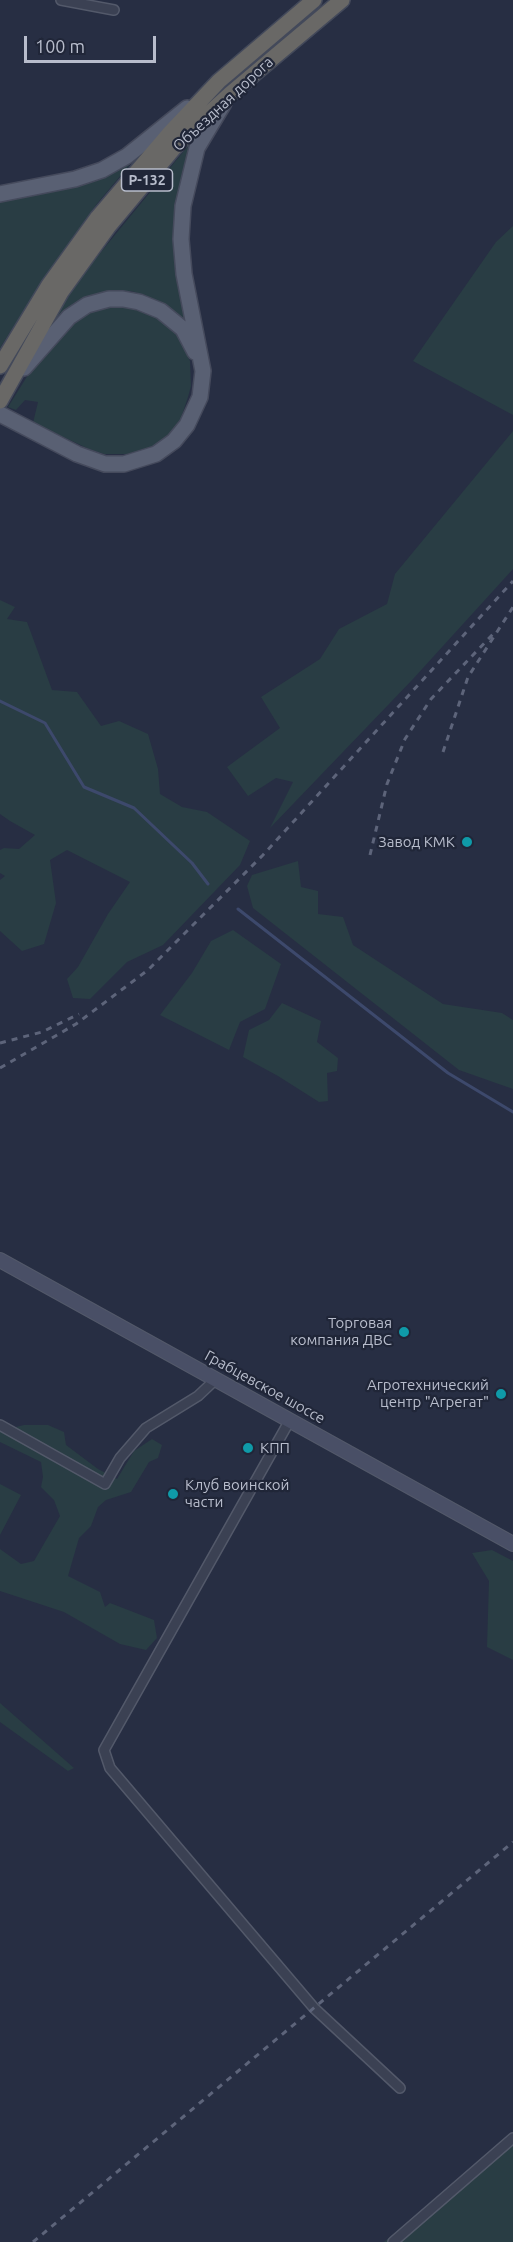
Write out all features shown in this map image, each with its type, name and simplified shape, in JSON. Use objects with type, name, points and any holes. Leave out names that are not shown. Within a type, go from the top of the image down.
[{"type":"highway","name":"Объездная дорога","points":[[0,366],[49,285],[98,217],[168,135],[219,81],[314,0]]},
{"type":"highway","name":"Объездная дорога","points":[[3,397],[61,292],[108,228],[174,148],[230,94],[342,0]]},
{"type":"main road","points":[[0,194],[75,179],[114,164],[140,147],[219,81]]},
{"type":"main road","points":[[0,414],[89,460],[114,464],[135,462],[166,448],[187,425],[200,396],[203,371],[184,274],[181,238],[183,206],[190,170],[200,140],[230,94]]},
{"type":"main road","points":[[3,397],[37,351],[69,316],[87,304],[109,299],[148,304],[169,316],[187,336],[203,371]]},
{"type":"main road","name":"Грабцевское шоссе","points":[[0,1260],[513,1544]]},
{"type":"street","points":[[61,0],[114,10]]},
{"type":"street","points":[[0,1425],[105,1484],[120,1458],[146,1428],[198,1396],[216,1379]]},
{"type":"street","points":[[290,1420],[104,1750],[110,1768],[314,2008],[400,2088]]},
{"type":"street","points":[[393,2242],[513,2138]]},
{"type":"shaded area","points":[[197,135],[184,167],[174,222],[174,241],[188,326],[145,295],[131,291],[104,292],[78,301],[39,342],[51,319],[82,275]]},
{"type":"shaded area","points":[[137,156],[96,205],[39,286],[0,348],[0,202],[62,190],[87,182]]},
{"type":"shaded area","points":[[513,226],[513,415],[413,361],[496,242]]},
{"type":"shaded area","points":[[112,305],[147,309],[176,331],[190,361],[191,386],[181,418],[166,438],[147,449],[127,454],[104,454],[33,423],[38,402],[25,400],[16,410],[8,407],[41,354],[82,315],[91,310]]},
{"type":"shaded area","points":[[513,431],[513,569],[413,679],[270,828],[293,782],[276,778],[248,796],[227,767],[280,728],[261,697],[320,659],[339,629],[387,604],[395,574]]},
{"type":"shaded area","points":[[0,600],[15,607],[7,619],[27,622],[52,690],[77,692],[101,726],[119,721],[148,734],[158,769],[160,794],[182,807],[207,812],[250,841],[240,865],[163,945],[127,962],[90,999],[73,998],[67,979],[78,967],[108,914],[130,882],[67,850],[50,860],[56,903],[44,944],[22,951],[0,931],[0,880],[5,876],[0,873],[0,850],[19,849],[35,835],[0,814]]},
{"type":"shaded area","points":[[298,861],[301,887],[318,891],[318,914],[343,917],[353,945],[443,1004],[502,1013],[513,1020],[513,1089],[459,1070],[253,908],[247,886],[252,875]]},
{"type":"shaded area","points":[[233,930],[281,964],[265,1009],[240,1022],[229,1050],[160,1015],[192,973],[211,941]]},
{"type":"shaded area","points":[[282,1003],[321,1021],[317,1042],[338,1058],[337,1071],[327,1073],[328,1101],[319,1102],[243,1057],[249,1030],[269,1020]]},
{"type":"shaded area","points":[[24,1425],[48,1425],[64,1432],[66,1445],[98,1469],[117,1479],[134,1451],[152,1439],[162,1445],[158,1458],[149,1462],[131,1492],[106,1500],[98,1507],[91,1526],[79,1538],[68,1576],[100,1592],[105,1607],[110,1603],[154,1620],[157,1638],[146,1650],[120,1644],[64,1612],[0,1591],[0,1549],[21,1564],[34,1561],[60,1516],[54,1500],[41,1487],[43,1477],[41,1462],[0,1442],[0,1431]]},
{"type":"shaded area","points":[[0,1484],[21,1495],[0,1535]]},
{"type":"shaded area","points":[[492,1550],[513,1561],[513,1660],[487,1647],[489,1581],[472,1553]]},
{"type":"shaded area","points":[[0,1703],[74,1768],[68,1771],[0,1722]]},
{"type":"shaded area","points":[[513,2132],[513,2242],[384,2242]]},
{"type":"waterway","points":[[0,701],[45,723],[84,787],[134,808],[192,863],[208,884]]},
{"type":"waterway","points":[[238,909],[448,1073],[513,1112]]},
{"type":"railway","points":[[0,1068],[76,1024],[148,970],[263,855],[513,581]]},
{"type":"railway","points":[[443,752],[468,677],[513,607]]},
{"type":"railway","points":[[370,855],[387,784],[405,739],[431,699],[494,633]]},
{"type":"railway","points":[[0,1043],[42,1032],[79,1014]]},
{"type":"railway","points":[[33,2242],[513,1842]]},
{"type":"place","name":"Завод КМК","points":[[467,842]]},
{"type":"place","name":"Торговая компания ДВС","points":[[404,1332]]},
{"type":"place","name":"Агротехнический центр \"Агрегат\"","points":[[501,1394]]},
{"type":"place","name":"КПП","points":[[248,1448]]},
{"type":"place","name":"Клуб воинской части","points":[[173,1494]]}]
